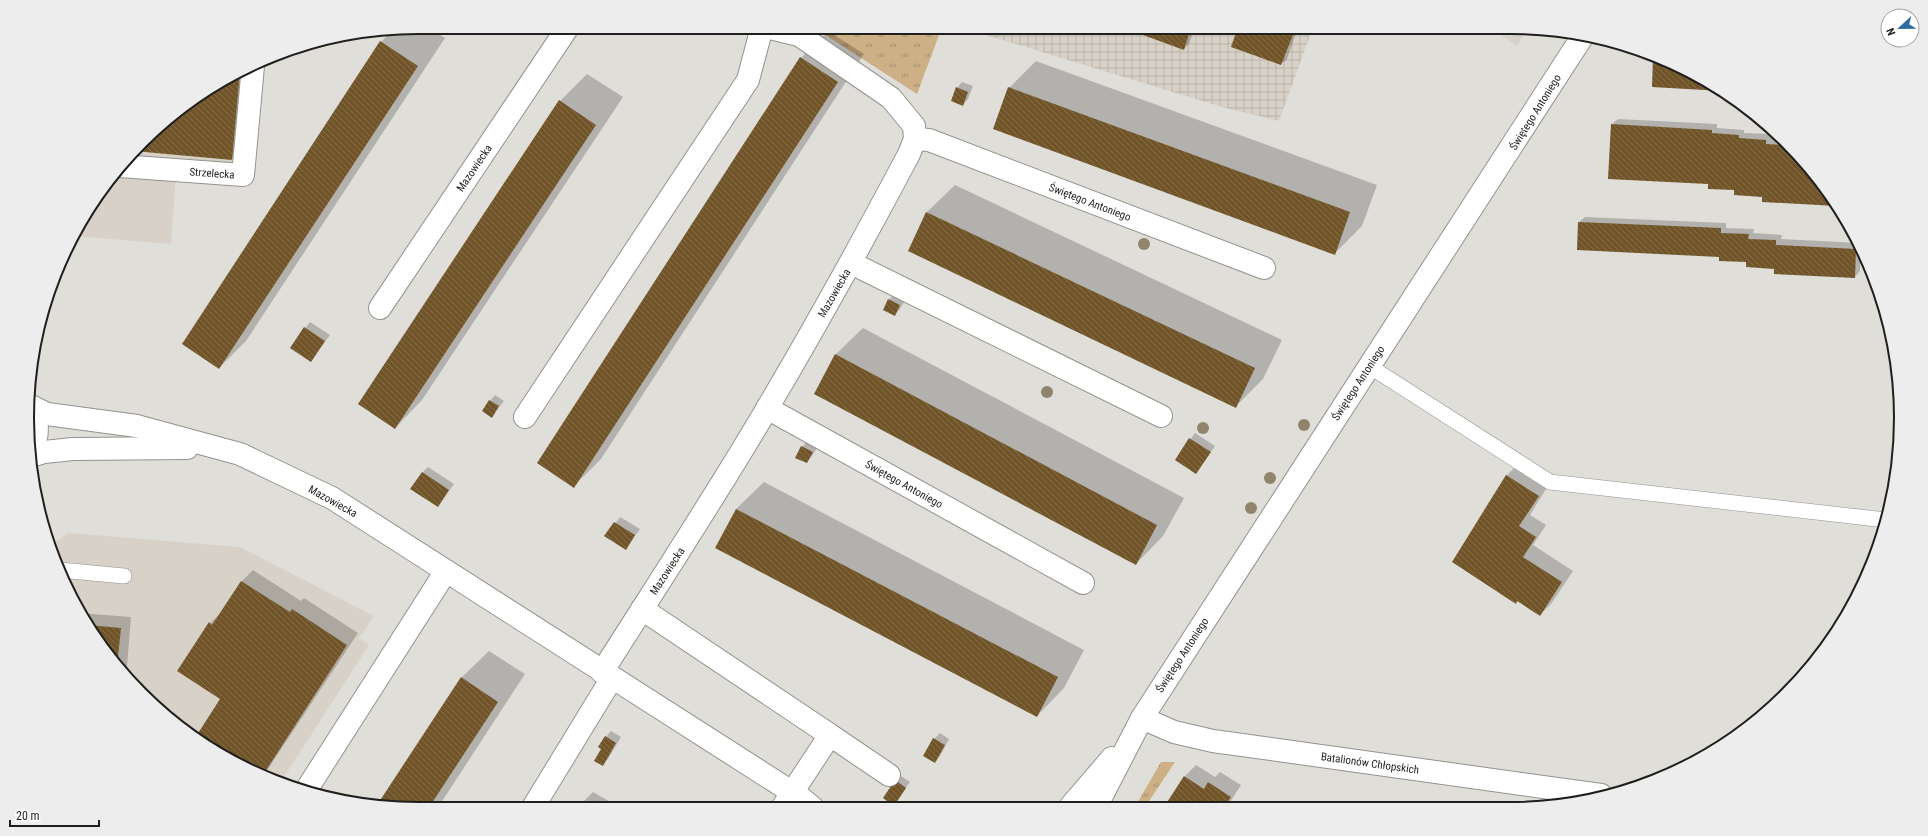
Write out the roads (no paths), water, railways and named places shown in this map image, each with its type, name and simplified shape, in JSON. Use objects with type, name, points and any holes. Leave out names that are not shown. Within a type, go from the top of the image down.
[{"type":"street","name":"Mazowiecka","points":[[380,308],[563,34]]},
{"type":"street","points":[[525,417],[748,80],[760,34]]},
{"type":"street","points":[[795,34],[799,35],[891,98],[914,126],[915,139]]},
{"type":"street","name":"Świętego Antoniego","points":[[1099,802],[1138,725],[1580,40]]},
{"type":"street","name":"Strzelecka","points":[[128,167],[243,175],[252,72]]},
{"type":"street","name":"Mazowiecka","points":[[536,802],[642,609],[767,408],[851,264],[910,154],[915,139]]},
{"type":"street","name":"Świętego Antoniego","points":[[915,139],[929,140],[1264,268]]},
{"type":"street","points":[[851,264],[1161,416]]},
{"type":"street","name":"Mazowiecka","points":[[34,408],[47,414],[137,426],[212,448],[240,454],[332,498],[607,674],[797,802]]},
{"type":"street","name":"Świętego Antoniego","points":[[767,408],[1083,583]]},
{"type":"street","points":[[34,415],[38,432],[35,443]]},
{"type":"street","name":"Mazowiecka","points":[[36,454],[44,452],[73,449],[212,448]]},
{"type":"street","points":[[309,786],[446,571]]},
{"type":"street","points":[[642,609],[889,775]]},
{"type":"street","name":"Świętego Antoniego","points":[[1074,802],[1138,725]]},
{"type":"street","name":"Batalionów Chłopskich","points":[[1138,725],[1213,741],[1591,794]]},
{"type":"street","points":[[797,802],[830,735]]},
{"type":"lane","points":[[1369,366],[1550,482],[1880,519]]},
{"type":"lane","points":[[66,571],[124,576]]}]
